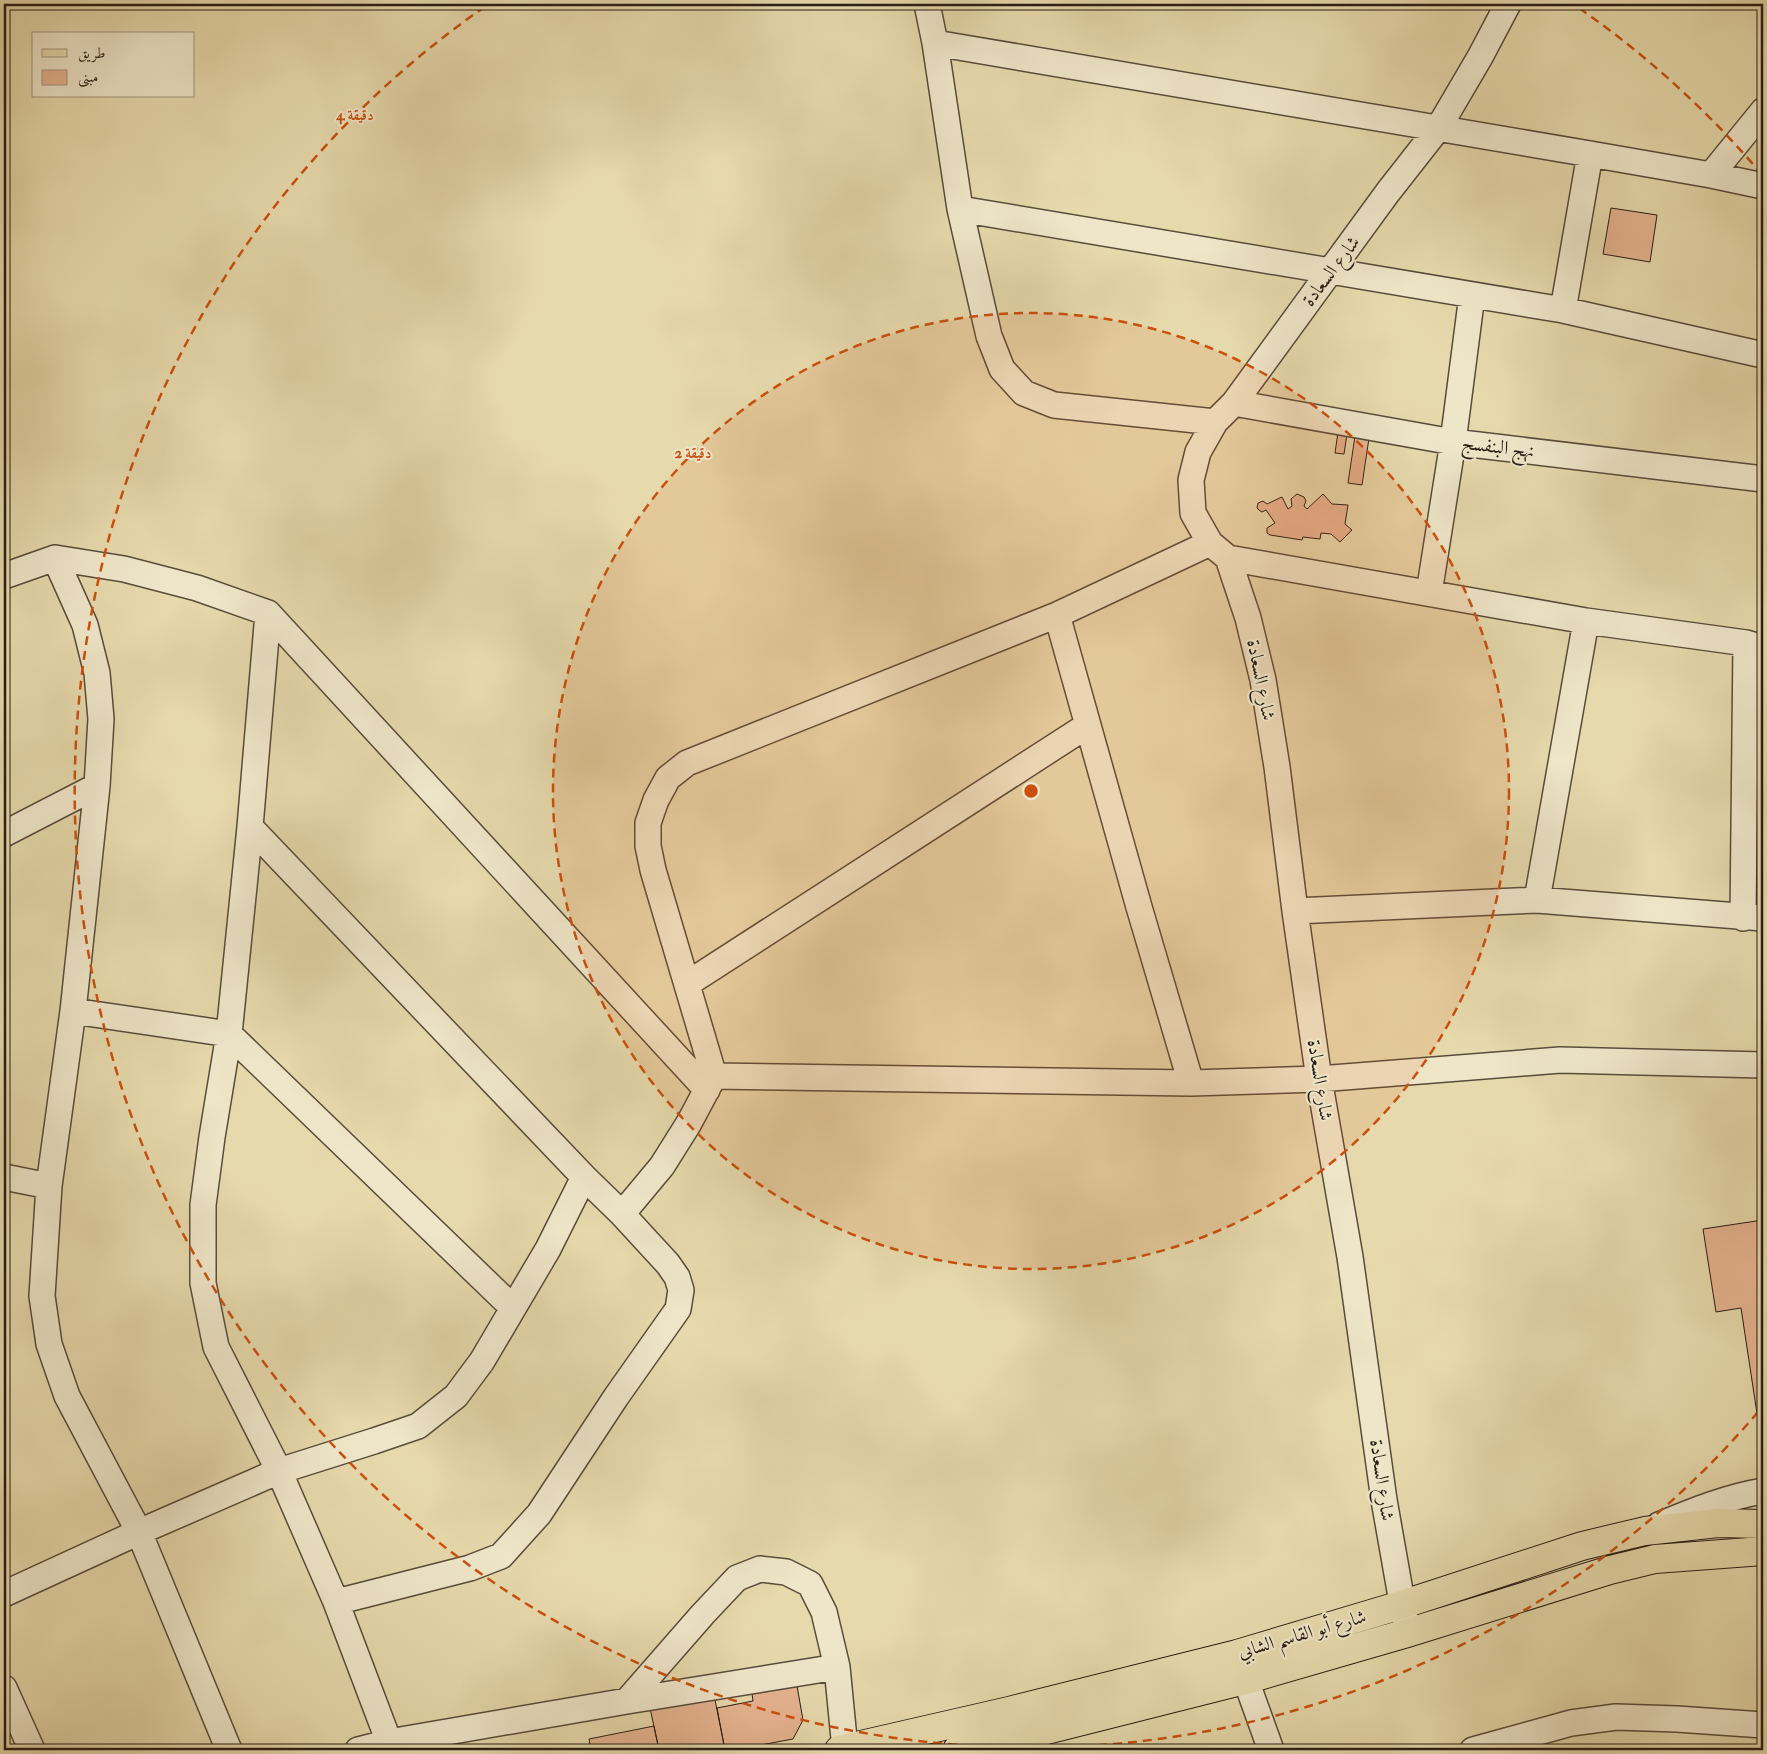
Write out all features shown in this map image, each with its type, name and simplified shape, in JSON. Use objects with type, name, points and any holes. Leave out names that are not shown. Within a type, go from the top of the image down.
[{"type":"main road","name":"شارع أبو القاسم الشابي","points":[[842,1750],[1009,1711],[1237,1654],[1401,1605],[1582,1546],[1645,1531],[1718,1523],[1763,1524]]},
{"type":"main road","name":"شارع أبو القاسم الشابي","points":[[957,1750],[1019,1737],[1245,1680],[1407,1633],[1610,1570],[1655,1559],[1763,1551]]},
{"type":"street","points":[[927,4],[935,43],[960,209],[989,336],[1002,369],[1024,393],[1054,404],[1215,422]]},
{"type":"street","name":"شارع السعادة","points":[[1407,1633],[1401,1605],[1350,1257],[1319,1079],[1277,767],[1263,680],[1248,618],[1219,551],[1193,513],[1191,480],[1198,452],[1215,422],[1234,403],[1438,127],[1480,57],[1508,4]]},
{"type":"street","points":[[935,43],[1438,127],[1711,175],[1763,186]]},
{"type":"street","points":[[1711,175],[1763,111]]},
{"type":"street","points":[[1563,310],[1590,154]]},
{"type":"street","points":[[960,209],[1563,310],[1763,355]]},
{"type":"street","points":[[1429,593],[1453,442],[1472,295]]},
{"type":"street","name":"نهج البنفسج","points":[[1234,403],[1453,442],[1763,479]]},
{"type":"street","points":[[622,1214],[662,1166],[689,1123],[710,1083],[687,984],[653,870],[648,846],[648,823],[656,800],[668,778],[687,762],[1219,551],[1429,593],[1586,621],[1755,646],[1753,918],[1537,900],[1295,911]]},
{"type":"street","points":[[55,558],[85,624],[97,673],[101,719],[97,786],[73,1011],[49,1186],[42,1296],[49,1344],[67,1396],[139,1532],[229,1750]]},
{"type":"street","points":[[4,576],[55,558],[124,569],[188,586],[268,613],[710,1083],[1191,1083],[1319,1079],[1560,1060],[1763,1066]]},
{"type":"street","points":[[268,613],[250,827],[229,1034],[203,1205],[203,1283],[216,1346],[278,1471],[336,1602],[389,1742]]},
{"type":"street","points":[[1057,615],[1191,1083]]},
{"type":"street","points":[[1537,900],[1586,621]]},
{"type":"street","points":[[687,984],[1088,725]]},
{"type":"street","points":[[4,834],[97,786]]},
{"type":"street","points":[[250,827],[584,1178],[622,1214],[668,1264],[677,1277],[681,1290],[678,1309],[616,1397],[539,1514],[501,1556],[470,1568],[336,1602]]},
{"type":"street","points":[[73,1011],[229,1034],[513,1308]]},
{"type":"street","points":[[4,1177],[49,1186]]},
{"type":"street","points":[[4,1594],[278,1471],[374,1442],[418,1426],[456,1396],[482,1361],[548,1249],[584,1178]]},
{"type":"street","points":[[1645,1531],[1703,1507],[1736,1496],[1763,1491]]},
{"type":"street","points":[[627,1701],[737,1578],[760,1570],[786,1572],[810,1584],[824,1612],[837,1667],[842,1750]]},
{"type":"street","points":[[1237,1654],[1271,1750]]},
{"type":"street","points":[[358,1750],[389,1742],[837,1667]]},
{"type":"street","points":[[4,1688],[32,1750]]},
{"type":"street","points":[[1473,1750],[1525,1743],[1571,1723],[1616,1717],[1763,1725]]},
{"type":"building","points":[[1611,208],[1657,215],[1650,262],[1603,254]]},
{"type":"building","points":[[1338,432],[1347,434],[1344,454],[1335,453]]},
{"type":"building","points":[[1355,436],[1369,438],[1362,485],[1348,483]]},
{"type":"building","points":[[1297,494],[1304,497],[1306,501],[1304,506],[1307,509],[1323,494],[1332,504],[1348,505],[1345,524],[1352,530],[1340,542],[1331,534],[1321,533],[1320,539],[1303,537],[1302,540],[1267,533],[1267,528],[1275,523],[1266,510],[1262,512],[1257,508],[1258,503],[1263,501],[1267,504],[1282,497],[1288,509],[1292,506],[1291,499]]},
{"type":"building","points":[[1763,1220],[1763,1453],[1741,1308],[1716,1312],[1703,1229]]},
{"type":"building","points":[[797,1686],[803,1720],[793,1739],[725,1750],[717,1708],[753,1701],[752,1694]]},
{"type":"building","points":[[714,1695],[725,1750],[659,1750],[650,1708]]},
{"type":"building","points":[[654,1726],[659,1750],[591,1750],[589,1739]]}]
